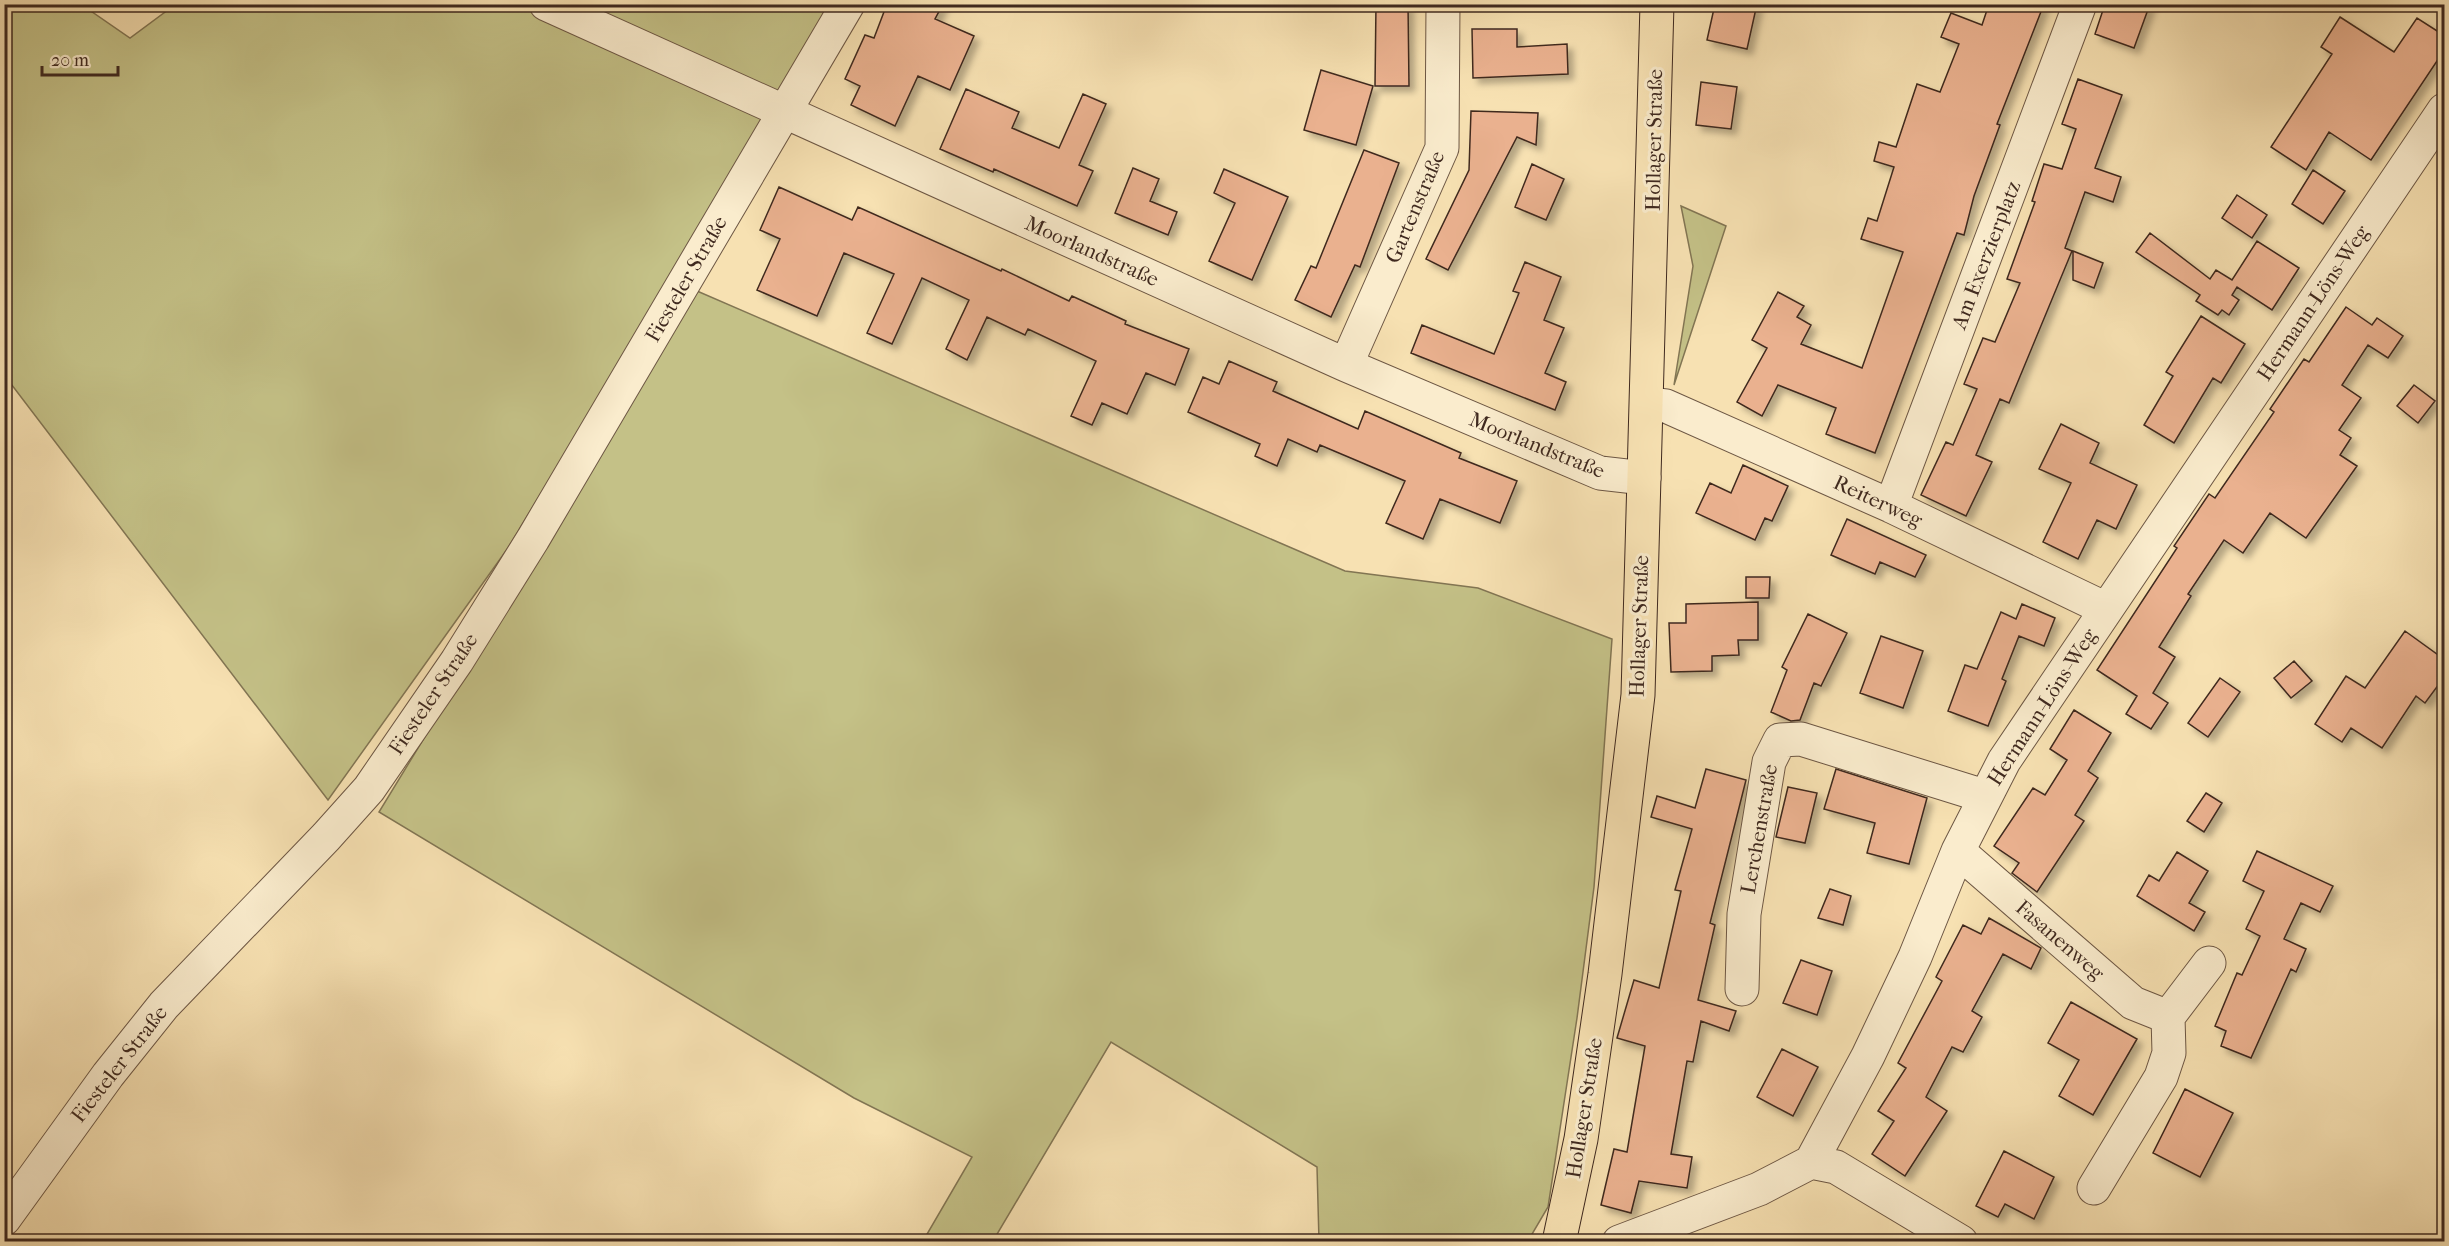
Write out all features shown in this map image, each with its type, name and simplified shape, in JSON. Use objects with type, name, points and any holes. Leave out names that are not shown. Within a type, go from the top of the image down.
[{"type":"main road","name":"Hollager Straße","points":[[1559,1242],[1588,1094],[1638,695],[1648,404],[1657,4]]},
{"type":"street","name":"Moorlandstraße","points":[[546,4],[1346,365],[1600,473],[1644,478]]},
{"type":"street","name":"Fiesteler Straße","points":[[4,1219],[108,1075],[164,1005],[326,837],[369,789],[457,661],[526,549],[848,4]]},
{"type":"street","name":"Gartenstraße","points":[[1346,365],[1442,148],[1443,4]]},
{"type":"street","name":"Am Exerzierplatz","points":[[1891,507],[2080,4]]},
{"type":"street","name":"Hermann-Löns-Weg","points":[[1811,1162],[1868,1056],[1915,957],[1958,851],[1984,796],[2004,761],[2445,110]]},
{"type":"street","name":"Reiterweg","points":[[1648,404],[1666,406],[1891,507],[2106,609]]},
{"type":"street","name":"Lerchenstraße","points":[[1742,989],[1744,914],[1769,762],[1780,740],[1801,739],[1984,796]]},
{"type":"street","name":"Fasanenweg","points":[[1958,851],[2133,1004],[2168,1017]]},
{"type":"street","points":[[2094,1188],[2161,1077],[2169,1053],[2168,1017],[2209,963]]},
{"type":"street","points":[[1619,1242],[1759,1189],[1811,1162],[1836,1167],[1961,1242]]},
{"type":"shaded area","points":[[176,4],[848,5],[671,278],[508,548],[328,800],[5,376],[5,5],[82,5],[130,38]]},
{"type":"shaded area","points":[[1681,206],[1726,226],[1674,385],[1693,266]]},
{"type":"shaded area","points":[[697,291],[1345,571],[1478,588],[1612,639],[1594,887],[1577,1018],[1548,1207],[1528,1241],[1319,1241],[1317,1167],[1111,1042],[993,1241],[923,1241],[972,1157],[854,1098],[379,812]]},
{"type":"building","points":[[887,4],[943,4],[935,19],[974,36],[950,90],[918,76],[895,126],[851,105],[860,86],[845,79],[865,35],[874,38]]},
{"type":"building","points":[[1376,4],[1408,4],[1409,86],[1375,86]]},
{"type":"building","points":[[1715,4],[1757,4],[1747,49],[1707,40]]},
{"type":"building","points":[[1989,4],[2044,4],[1997,124],[2000,125],[1974,196],[1964,235],[1957,233],[1875,453],[1826,434],[1836,408],[1778,385],[1762,416],[1737,402],[1767,348],[1752,340],[1778,292],[1804,306],[1797,317],[1811,325],[1801,344],[1862,368],[1903,252],[1861,239],[1868,218],[1877,221],[1894,167],[1874,161],[1879,142],[1896,147],[1917,84],[1940,92],[1959,44],[1941,37],[1951,13],[1982,25]]},
{"type":"building","points":[[2105,4],[2150,4],[2134,48],[2095,34]]},
{"type":"building","points":[[2340,17],[2394,52],[2417,18],[2445,36],[2445,49],[2371,160],[2329,132],[2306,170],[2271,147],[2332,54],[2321,47]]},
{"type":"building","points":[[1472,29],[1517,29],[1517,47],[1567,44],[1568,74],[1473,78]]},
{"type":"building","points":[[1321,70],[1373,86],[1356,145],[1304,130]]},
{"type":"building","points":[[2078,79],[2122,95],[2095,168],[2121,177],[2113,202],[2085,192],[2065,248],[2072,251],[2009,403],[2000,399],[1976,455],[1992,462],[1966,516],[1921,495],[1946,442],[1953,445],[1977,389],[1964,384],[1983,338],[1995,342],[2020,283],[2007,279],[2035,202],[2032,201],[2044,164],[2062,169],[2076,129],[2062,124]]},
{"type":"building","points":[[1701,82],[1737,87],[1731,129],[1696,125]]},
{"type":"building","points":[[966,89],[1019,112],[1012,128],[1059,148],[1083,94],[1106,104],[1079,165],[1093,171],[1077,206],[994,169],[993,172],[940,149]]},
{"type":"building","points":[[1471,111],[1538,113],[1536,145],[1517,137],[1448,270],[1426,259],[1469,170]]},
{"type":"building","points":[[1364,150],[1399,163],[1360,267],[1355,265],[1331,317],[1295,300],[1311,266],[1316,268]]},
{"type":"building","points":[[1532,164],[1564,179],[1546,220],[1515,207]]},
{"type":"building","points":[[1133,168],[1159,179],[1150,201],[1177,212],[1168,235],[1115,213]]},
{"type":"building","points":[[1224,169],[1288,197],[1252,280],[1209,261],[1235,203],[1214,193]]},
{"type":"building","points":[[2313,170],[2345,191],[2323,224],[2292,204]]},
{"type":"building","points":[[779,187],[852,220],[858,207],[1001,271],[1002,269],[1069,301],[1072,296],[1126,321],[1125,324],[1189,349],[1175,385],[1146,373],[1127,414],[1102,403],[1092,425],[1071,416],[1096,361],[1028,329],[1025,335],[987,317],[967,360],[946,349],[969,300],[922,278],[892,344],[867,333],[894,274],[844,253],[817,316],[757,290],[780,239],[760,230]]},
{"type":"building","points":[[2237,195],[2267,215],[2252,238],[2222,218]]},
{"type":"building","points":[[2150,233],[2210,279],[2216,270],[2232,280],[2257,241],[2299,268],[2272,310],[2237,287],[2232,295],[2239,300],[2229,315],[2222,310],[2218,315],[2196,301],[2200,295],[2136,252]]},
{"type":"building","points":[[2073,251],[2103,263],[2094,288],[2073,280]]},
{"type":"building","points":[[1525,262],[1561,277],[1544,320],[1564,328],[1545,373],[1566,382],[1555,410],[1411,353],[1422,325],[1494,354],[1519,293],[1513,291]]},
{"type":"building","points":[[2346,307],[2372,325],[2377,318],[2403,336],[2388,358],[2368,345],[2342,385],[2361,398],[2339,430],[2351,438],[2340,455],[2357,466],[2306,538],[2270,513],[2243,553],[2224,540],[2188,594],[2191,596],[2159,647],[2175,657],[2153,693],[2168,703],[2151,729],[2126,714],[2137,696],[2097,670],[2177,548],[2174,546],[2209,494],[2215,498],[2274,412],[2270,409],[2304,359],[2309,362]]},
{"type":"building","points":[[2201,316],[2245,344],[2221,383],[2213,378],[2174,443],[2144,425],[2173,376],[2166,372]]},
{"type":"building","points":[[1229,361],[1277,382],[1273,391],[1358,429],[1365,411],[1461,453],[1459,458],[1517,481],[1500,523],[1440,499],[1423,539],[1386,523],[1405,481],[1320,445],[1317,452],[1288,439],[1277,466],[1255,456],[1260,444],[1188,412],[1203,377],[1219,384]]},
{"type":"building","points":[[2414,385],[2435,401],[2418,423],[2397,406]]},
{"type":"building","points":[[2061,424],[2099,443],[2090,463],[2137,485],[2116,529],[2097,520],[2078,559],[2043,542],[2071,483],[2039,469]]},
{"type":"building","points":[[1743,465],[1788,486],[1772,521],[1765,518],[1755,540],[1696,513],[1710,483],[1731,493]]},
{"type":"building","points":[[1847,519],[1926,555],[1915,577],[1880,562],[1875,574],[1831,555]]},
{"type":"building","points":[[1746,577],[1770,577],[1769,598],[1746,598]]},
{"type":"building","points":[[1758,602],[1758,640],[1738,640],[1739,655],[1712,656],[1712,671],[1671,672],[1669,623],[1686,623],[1686,604]]},
{"type":"building","points":[[2022,604],[2055,618],[2044,646],[2019,636],[2002,679],[2006,681],[1988,726],[1948,711],[1965,665],[1977,669],[2001,612],[2016,619]]},
{"type":"building","points":[[1808,614],[1847,633],[1821,686],[1814,683],[1800,720],[1791,721],[1771,712],[1787,670],[1782,667]]},
{"type":"building","points":[[2405,631],[2445,660],[2445,676],[2425,703],[2416,696],[2382,748],[2351,728],[2342,742],[2315,724],[2346,676],[2365,688]]},
{"type":"building","points":[[1881,636],[1923,651],[1903,708],[1860,693]]},
{"type":"building","points":[[2294,661],[2312,681],[2291,698],[2274,678]]},
{"type":"building","points":[[2220,678],[2240,692],[2208,737],[2188,723]]},
{"type":"building","points":[[2074,710],[2111,733],[2088,771],[2098,778],[2075,815],[2084,821],[2037,892],[2012,873],[2019,863],[1994,846],[2033,788],[2045,795],[2067,760],[2050,749]]},
{"type":"building","points":[[1706,769],[1746,780],[1710,923],[1715,925],[1698,1000],[1736,1011],[1729,1031],[1701,1021],[1693,1062],[1687,1061],[1671,1154],[1692,1157],[1687,1188],[1639,1181],[1631,1213],[1601,1205],[1614,1149],[1627,1152],[1645,1046],[1617,1038],[1634,980],[1659,988],[1681,891],[1675,890],[1692,829],[1651,817],[1657,796],[1695,808]]},
{"type":"building","points":[[1836,769],[1927,798],[1909,864],[1867,853],[1875,823],[1824,809]]},
{"type":"building","points":[[1788,787],[1817,793],[1805,843],[1776,837]]},
{"type":"building","points":[[2206,793],[2222,803],[2204,832],[2187,821]]},
{"type":"building","points":[[2257,851],[2333,886],[2320,912],[2301,903],[2284,939],[2306,949],[2296,972],[2291,969],[2251,1058],[2221,1046],[2226,1031],[2215,1026],[2237,973],[2242,975],[2260,936],[2246,929],[2264,891],[2243,881]]},
{"type":"building","points":[[2177,852],[2208,871],[2189,903],[2205,912],[2194,931],[2137,896],[2149,875],[2159,881]]},
{"type":"building","points":[[1830,889],[1851,896],[1843,925],[1818,918]]},
{"type":"building","points":[[1989,918],[2041,948],[2031,969],[2003,954],[1972,1011],[1982,1017],[1963,1052],[1952,1047],[1926,1097],[1947,1111],[1905,1176],[1872,1154],[1894,1121],[1878,1111],[1906,1068],[1898,1063],[1942,981],[1936,977],[1963,925],[1981,934]]},
{"type":"building","points":[[1801,960],[1832,971],[1817,1015],[1783,1003]]},
{"type":"building","points":[[2071,1002],[2137,1039],[2093,1115],[2059,1096],[2079,1060],[2048,1043]]},
{"type":"building","points":[[1782,1049],[1818,1067],[1793,1116],[1757,1097]]},
{"type":"building","points":[[2185,1089],[2233,1113],[2200,1177],[2153,1153]]},
{"type":"building","points":[[2004,1151],[2054,1177],[2034,1219],[2005,1204],[1998,1217],[1976,1206]]}]
